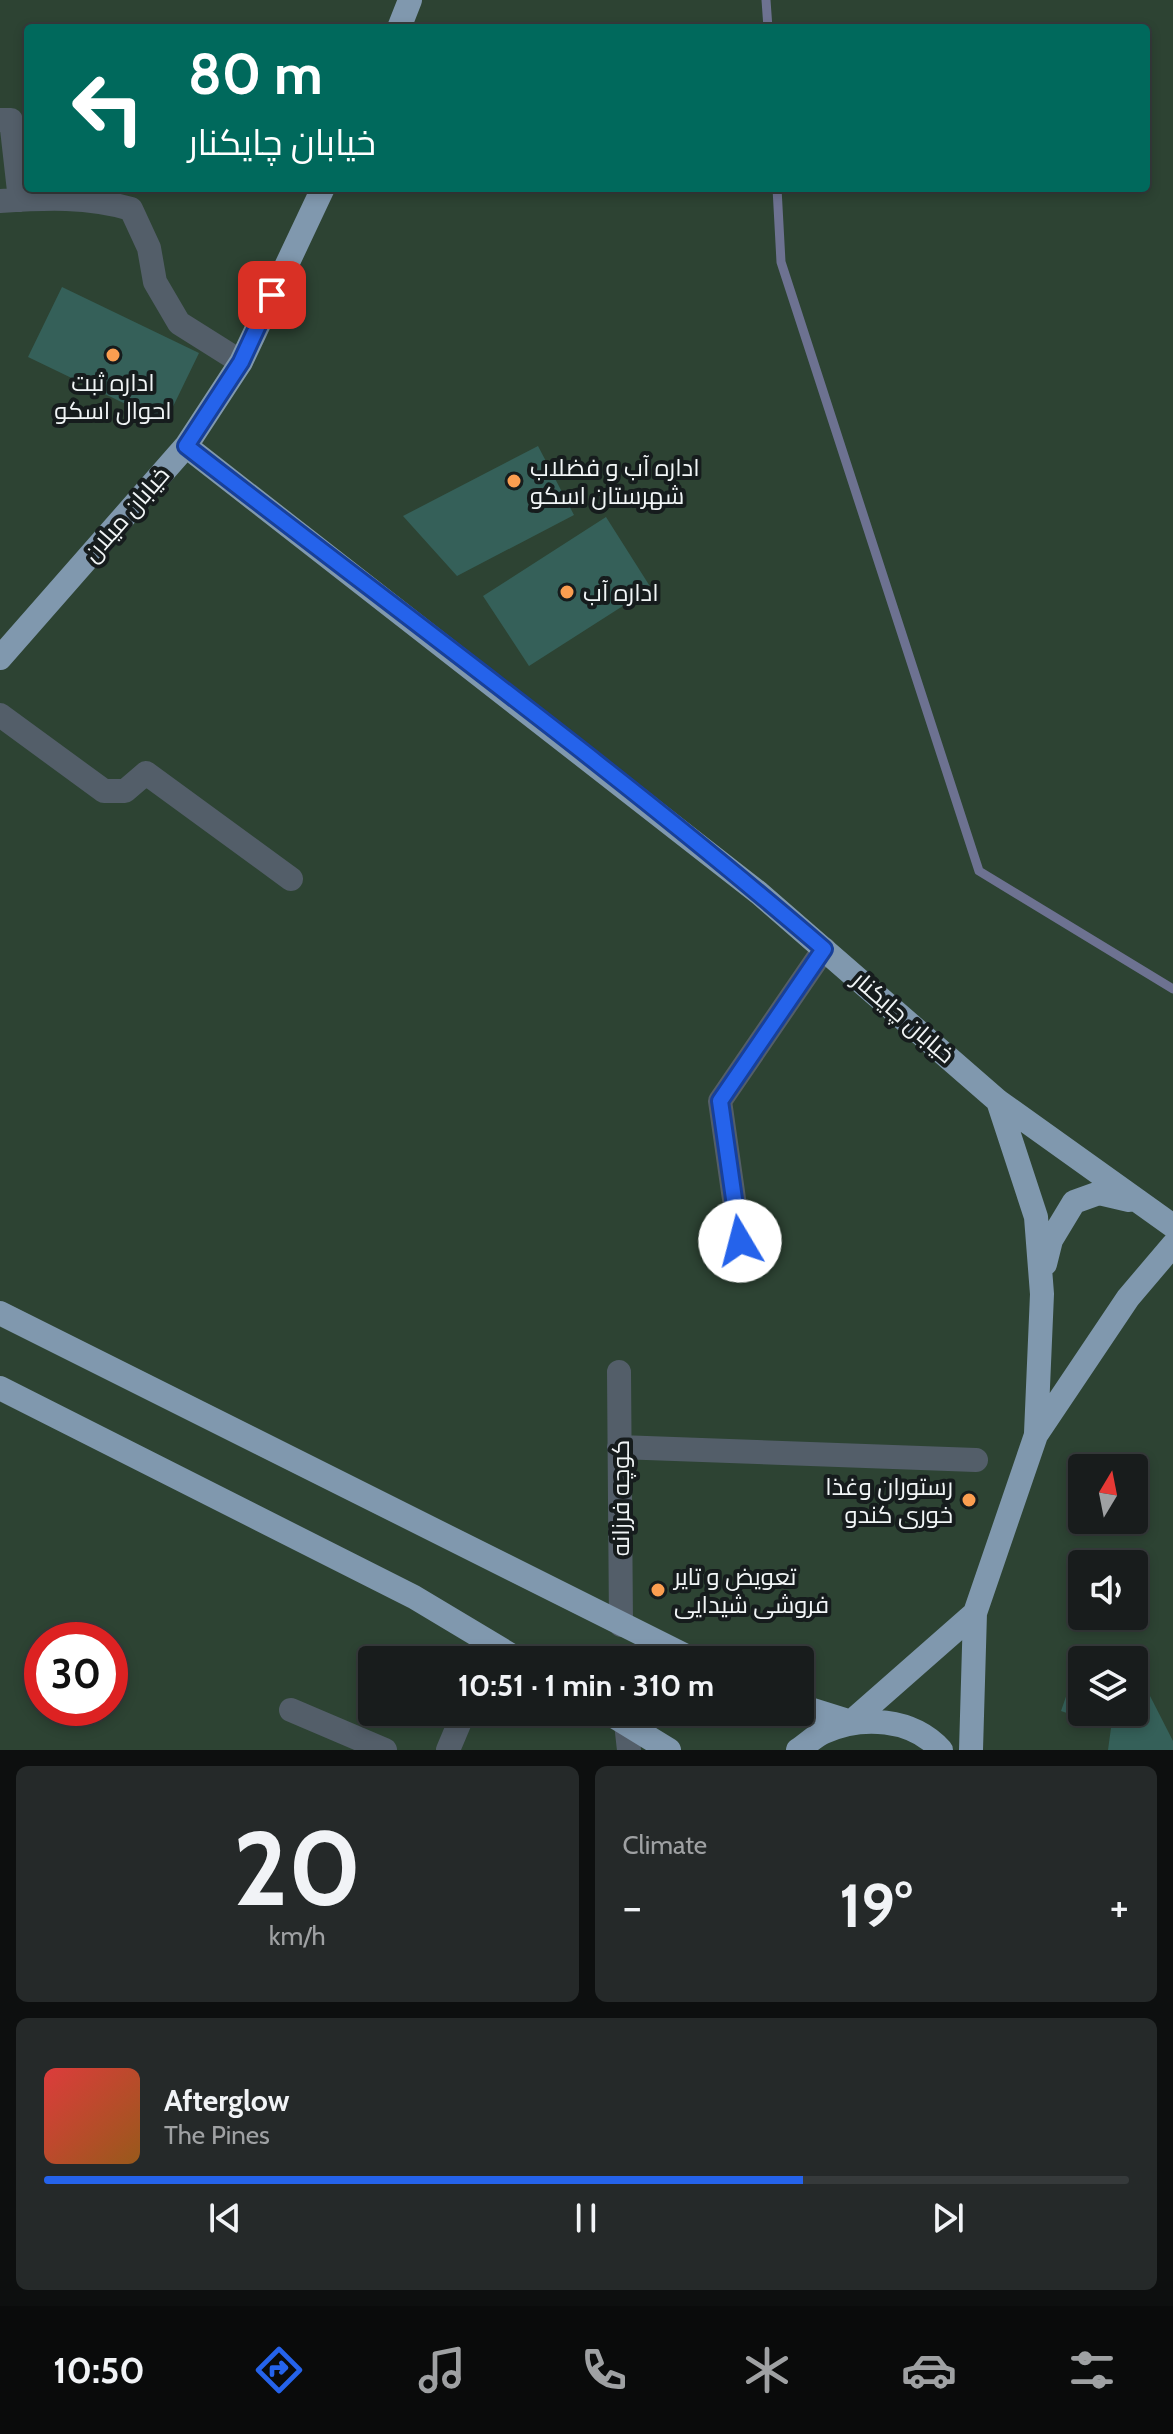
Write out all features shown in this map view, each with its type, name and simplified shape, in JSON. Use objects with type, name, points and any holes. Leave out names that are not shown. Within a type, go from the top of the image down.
[{"type":"main road","points":[[401,24],[410,0]]},
{"type":"main road","name":"خیابان میلان","points":[[0,658],[186,446],[241,362],[321,192]]},
{"type":"main road","name":"خیابان چایکنار","points":[[186,446],[759,893],[998,1101],[1173,1226]]},
{"type":"main road","points":[[998,1101],[1036,1217],[1041,1278],[1036,1435]]},
{"type":"main road","points":[[1041,1278],[1051,1240],[1074,1202],[1099,1193],[1119,1196],[1146,1207]]},
{"type":"main road","points":[[971,1750],[975,1613],[1036,1435],[1128,1298],[1173,1245]]},
{"type":"main road","points":[[0,1313],[665,1646]]},
{"type":"main road","points":[[0,1388],[414,1597],[480,1646]]},
{"type":"main road","points":[[851,1722],[975,1613]]},
{"type":"main road","points":[[814,1710],[851,1722]]},
{"type":"main road","points":[[798,1750],[822,1733],[851,1722],[882,1721],[912,1729],[941,1750]]},
{"type":"main road","points":[[630,1726],[669,1750]]},
{"type":"street","points":[[0,120],[11,120],[10,200],[102,200],[131,209],[149,248],[155,282],[179,323],[241,362]]},
{"type":"street","points":[[0,715],[104,791],[125,791],[146,773],[291,879]]},
{"type":"street","points":[[740,1241],[720,1101],[824,949]]},
{"type":"street","name":"کوچه فرزانه","points":[[619,1372],[621,1625]]},
{"type":"street","points":[[619,1447],[976,1460]]},
{"type":"street","points":[[291,1710],[385,1750]]},
{"type":"street","points":[[448,1750],[458,1726]]},
{"type":"street","points":[[620,1726],[629,1750]]},
{"type":"green space","points":[[0,0],[1173,0],[1173,1750],[0,1750]]},
{"type":"building","name":"اداره ثبت احوال اسکو","points":[[62,287],[199,353],[165,423],[28,357]]},
{"type":"building","name":"اداره آب و فضلاب شهرستان اسکو","points":[[538,446],[574,515],[457,576],[403,516]]},
{"type":"building","name":"اداره آب","points":[[606,517],[651,588],[529,666],[483,596]]},
{"type":"building","points":[[1068,1691],[1068,1713],[1061,1711]]},
{"type":"building","points":[[1148,1694],[1173,1741],[1173,1750],[1108,1750],[1111,1728],[1105,1726],[1148,1726]]},
{"type":"waterway","points":[[766,0],[768,24]]},
{"type":"waterway","points":[[777,192],[781,262],[979,871],[1173,989]]},
{"type":"place","name":"اداره ثبت احوال اسکو","points":[[113,355]]},
{"type":"place","name":"اداره آب و فضلاب شهرستان اسکو","points":[[514,481]]},
{"type":"place","name":"اداره آب","points":[[567,592]]},
{"type":"place","name":"رستوران وغذا خوری کندو","points":[[969,1500]]},
{"type":"place","name":"تعویض و تایر فروشی شیدایی","points":[[658,1590]]},
{"type":"route","points":[[272,295],[241,362],[186,446],[574,747],[759,893],[824,949],[720,1101],[740,1241]]}]
